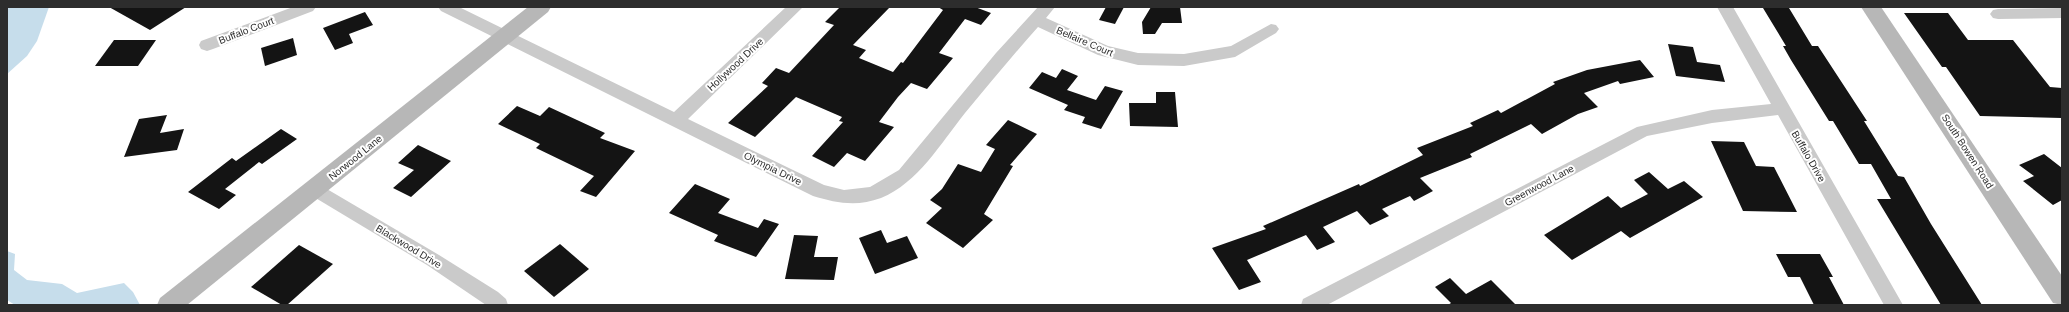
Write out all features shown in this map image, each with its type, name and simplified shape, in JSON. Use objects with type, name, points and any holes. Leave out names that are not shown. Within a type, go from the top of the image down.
[{"type":"street","name":"Buffalo Court","points":[[207,45],[308,7]]},
{"type":"street","name":"Olympia Drive","points":[[446,7],[819,191],[839,198],[859,197],[886,189],[905,175],[1002,58],[1047,7]]},
{"type":"street","name":"Norwood Lane","points":[[173,302],[541,7]]},
{"type":"street","name":"Hollywood Drive","points":[[674,120],[795,7]]},
{"type":"street","name":"Buffalo Drive","points":[[1725,7],[1894,305]]},
{"type":"street","name":"South Bowen Road","points":[[1871,7],[1938,106],[2062,296]]},
{"type":"street","points":[[1998,14],[2062,12]]},
{"type":"street","name":"Bellaire Court","points":[[1036,20],[1104,51],[1138,59],[1184,60],[1235,51],[1272,29]]},
{"type":"street","name":"Greenwood Lane","points":[[1313,304],[1643,131],[1702,117],[1782,109]]},
{"type":"street","name":"Blackwood Drive","points":[[315,189],[433,260],[491,298],[499,305]]},
{"type":"water","points":[[7,7],[49,7],[37,41],[27,56],[7,74]]},
{"type":"water","points":[[7,251],[15,254],[14,270],[27,280],[62,284],[77,293],[124,283],[133,292],[140,305],[15,305],[7,300]]},
{"type":"building","points":[[109,7],[186,7],[150,30]]},
{"type":"building","points":[[840,7],[890,7],[853,45],[866,50],[859,58],[893,72],[901,62],[903,63],[943,10],[938,7],[975,7],[991,13],[981,25],[965,19],[939,53],[953,58],[927,89],[911,83],[898,97],[879,122],[894,127],[865,161],[847,153],[834,167],[812,156],[843,122],[839,121],[842,117],[796,97],[755,137],[728,123],[768,86],[762,83],[776,68],[789,73],[834,25],[825,22]]},
{"type":"building","points":[[1106,7],[1124,7],[1115,24],[1099,20]]},
{"type":"building","points":[[1151,7],[1180,7],[1182,23],[1162,23],[1155,34],[1143,34],[1142,22]]},
{"type":"building","points":[[1763,8],[1789,8],[1812,46],[1818,46],[1867,121],[1864,121],[1898,176],[1904,177],[1931,224],[1982,305],[1941,305],[1877,199],[1891,199],[1871,164],[1859,164],[1833,121],[1829,121],[1791,60],[1783,46],[1786,46]]},
{"type":"building","points":[[365,12],[373,25],[349,34],[353,43],[335,50],[323,28]]},
{"type":"building","points":[[1904,13],[1948,13],[1968,40],[2013,40],[2050,87],[2062,88],[2062,118],[1980,116],[1946,67],[1942,67]]},
{"type":"building","points":[[293,38],[297,55],[265,66],[261,48]]},
{"type":"building","points":[[114,40],[156,40],[138,66],[95,66]]},
{"type":"building","points":[[1668,44],[1693,47],[1697,62],[1720,65],[1725,82],[1676,76]]},
{"type":"building","points":[[1640,60],[1654,77],[1620,84],[1618,81],[1584,93],[1598,107],[1578,114],[1542,134],[1531,124],[1470,154],[1472,157],[1420,178],[1433,191],[1414,201],[1410,196],[1382,209],[1389,216],[1370,225],[1357,211],[1323,227],[1335,242],[1317,250],[1306,235],[1247,260],[1261,282],[1239,290],[1212,248],[1266,229],[1263,226],[1359,184],[1360,186],[1423,155],[1417,148],[1473,126],[1470,123],[1498,110],[1501,113],[1555,84],[1553,82],[1587,70]]},
{"type":"building","points":[[1062,69],[1078,76],[1067,90],[1096,100],[1105,86],[1123,91],[1101,129],[1082,123],[1085,117],[1064,110],[1068,105],[1029,88],[1042,72],[1056,78]]},
{"type":"building","points":[[1156,92],[1175,92],[1178,127],[1130,126],[1129,103],[1156,103]]},
{"type":"building","points":[[517,106],[540,116],[549,107],[605,133],[600,138],[635,151],[596,197],[580,191],[594,176],[536,148],[540,144],[498,124]]},
{"type":"building","points":[[167,115],[160,133],[184,129],[177,150],[124,157],[139,119]]},
{"type":"building","points":[[1008,120],[1037,134],[1010,165],[1013,166],[984,214],[993,220],[963,248],[926,223],[942,208],[930,200],[942,189],[958,164],[981,172],[995,149],[986,145]]},
{"type":"building","points":[[281,129],[297,139],[262,164],[259,162],[225,189],[236,195],[219,209],[188,192],[232,158],[236,161]]},
{"type":"building","points":[[1711,141],[1744,142],[1756,166],[1774,167],[1797,212],[1743,211]]},
{"type":"building","points":[[418,145],[451,161],[411,197],[393,188],[414,170],[398,163]]},
{"type":"building","points":[[2044,154],[2062,168],[2062,200],[2053,205],[2023,181],[2034,176],[2019,165]]},
{"type":"building","points":[[1649,172],[1668,189],[1684,181],[1703,197],[1630,238],[1621,231],[1572,260],[1544,235],[1608,196],[1621,208],[1648,194],[1634,180]]},
{"type":"building","points":[[695,184],[730,199],[718,213],[758,228],[764,219],[779,224],[756,257],[714,241],[718,235],[669,213]]},
{"type":"building","points":[[881,230],[887,243],[907,236],[918,258],[875,274],[859,238]]},
{"type":"building","points":[[794,235],[818,236],[814,257],[838,257],[834,280],[785,279]]},
{"type":"building","points":[[560,244],[589,269],[554,297],[524,271]]},
{"type":"building","points":[[299,245],[333,264],[287,305],[282,305],[251,287]]},
{"type":"building","points":[[1776,254],[1820,254],[1833,277],[1829,277],[1844,305],[1814,305],[1800,277],[1788,277]]},
{"type":"building","points":[[1450,278],[1466,294],[1491,280],[1516,305],[1448,305],[1451,303],[1435,287]]}]
